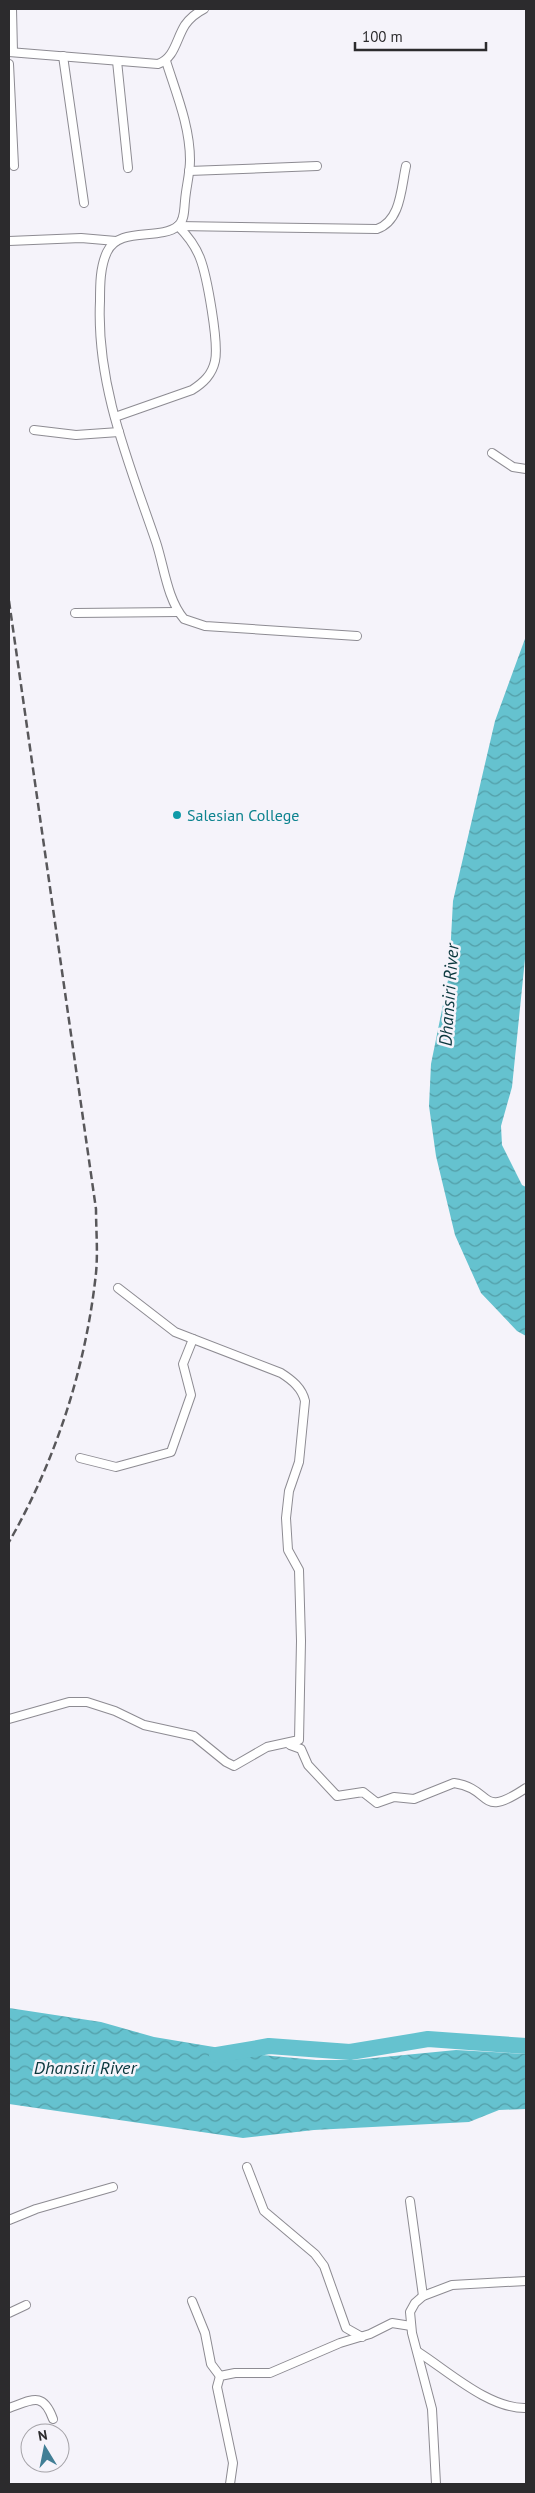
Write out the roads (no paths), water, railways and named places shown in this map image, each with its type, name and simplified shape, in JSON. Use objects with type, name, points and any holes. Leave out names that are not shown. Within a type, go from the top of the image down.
[{"type":"street","points":[[12,9],[11,52],[158,64],[166,61],[184,26],[192,16],[204,9]]},
{"type":"street","points":[[63,56],[84,203]]},
{"type":"street","points":[[117,61],[128,168]]},
{"type":"street","points":[[166,61],[182,111],[189,146],[189,171],[183,219],[178,226]]},
{"type":"street","points":[[9,64],[14,166]]},
{"type":"street","points":[[189,171],[317,166]]},
{"type":"street","points":[[9,241],[81,238],[116,241],[178,226],[377,229],[391,221],[395,213],[406,166]]},
{"type":"street","points":[[115,417],[192,390],[201,385],[212,370],[216,360],[214,334],[203,267],[190,238],[178,226]]},
{"type":"street","points":[[116,241],[106,254],[101,276],[99,318],[102,367],[128,465],[178,612],[184,619],[205,626],[357,636]]},
{"type":"street","points":[[34,430],[76,435],[119,432]]},
{"type":"street","points":[[492,453],[513,467],[526,469]]},
{"type":"street","points":[[76,613],[178,612]]},
{"type":"street","points":[[9,1718],[69,1702],[88,1702],[115,1711],[144,1725],[194,1736],[226,1762],[234,1766],[262,1749],[299,1741],[300,1738],[299,1570],[288,1550],[286,1518],[289,1491],[299,1462],[304,1397],[297,1386],[281,1373],[192,1339],[164,1326],[118,1288]]},
{"type":"street","points":[[80,1458],[116,1468],[171,1452],[191,1395],[183,1364],[192,1339]]},
{"type":"street","points":[[286,1743],[302,1749],[308,1765],[336,1796],[364,1792],[377,1803],[394,1797],[414,1799],[454,1783],[472,1790],[491,1802],[500,1803],[526,1788]]},
{"type":"street","points":[[247,2167],[264,2211],[320,2260],[329,2276],[346,2328],[362,2337]]},
{"type":"street","points":[[9,2220],[36,2209],[113,2187]]},
{"type":"street","points":[[410,2201],[423,2296]]},
{"type":"street","points":[[436,2484],[432,2409],[411,2326],[410,2312],[414,2303],[423,2296],[452,2285],[526,2281]]},
{"type":"street","points":[[192,2301],[206,2333],[211,2364],[220,2376]]},
{"type":"street","points":[[9,2313],[26,2305]]},
{"type":"street","points":[[220,2376],[235,2373],[270,2373],[340,2343],[362,2337],[392,2323],[411,2326]]},
{"type":"street","points":[[418,2352],[479,2394],[515,2407],[526,2408]]},
{"type":"street","points":[[220,2376],[217,2387],[234,2463],[230,2484]]},
{"type":"street","points":[[9,2408],[32,2401],[43,2401],[46,2403],[53,2419]]},
{"type":"water","name":"Dhansiri River","points":[[526,636],[526,949],[512,1087],[501,1126],[502,1145],[522,1185],[526,1187],[526,1336],[517,1331],[481,1293],[455,1235],[436,1156],[429,1106],[431,1064],[449,975],[453,901],[495,721]]},
{"type":"water","name":"Dhansiri River","points":[[9,2008],[101,2022],[154,2037],[262,2055],[316,2060],[353,2060],[456,2050],[526,2054],[526,2109],[499,2110],[469,2122],[314,2130],[243,2138],[9,2104]]},
{"type":"waterway","name":"Dhansiri River","points":[[217,2055],[269,2046],[350,2052],[428,2039],[526,2046]]},
{"type":"railway","points":[[9,601],[96,1209],[97,1249],[96,1273],[85,1343],[66,1412],[55,1446],[41,1479],[9,1542]]},
{"type":"place","name":"Salesian College","points":[[177,815]]}]
